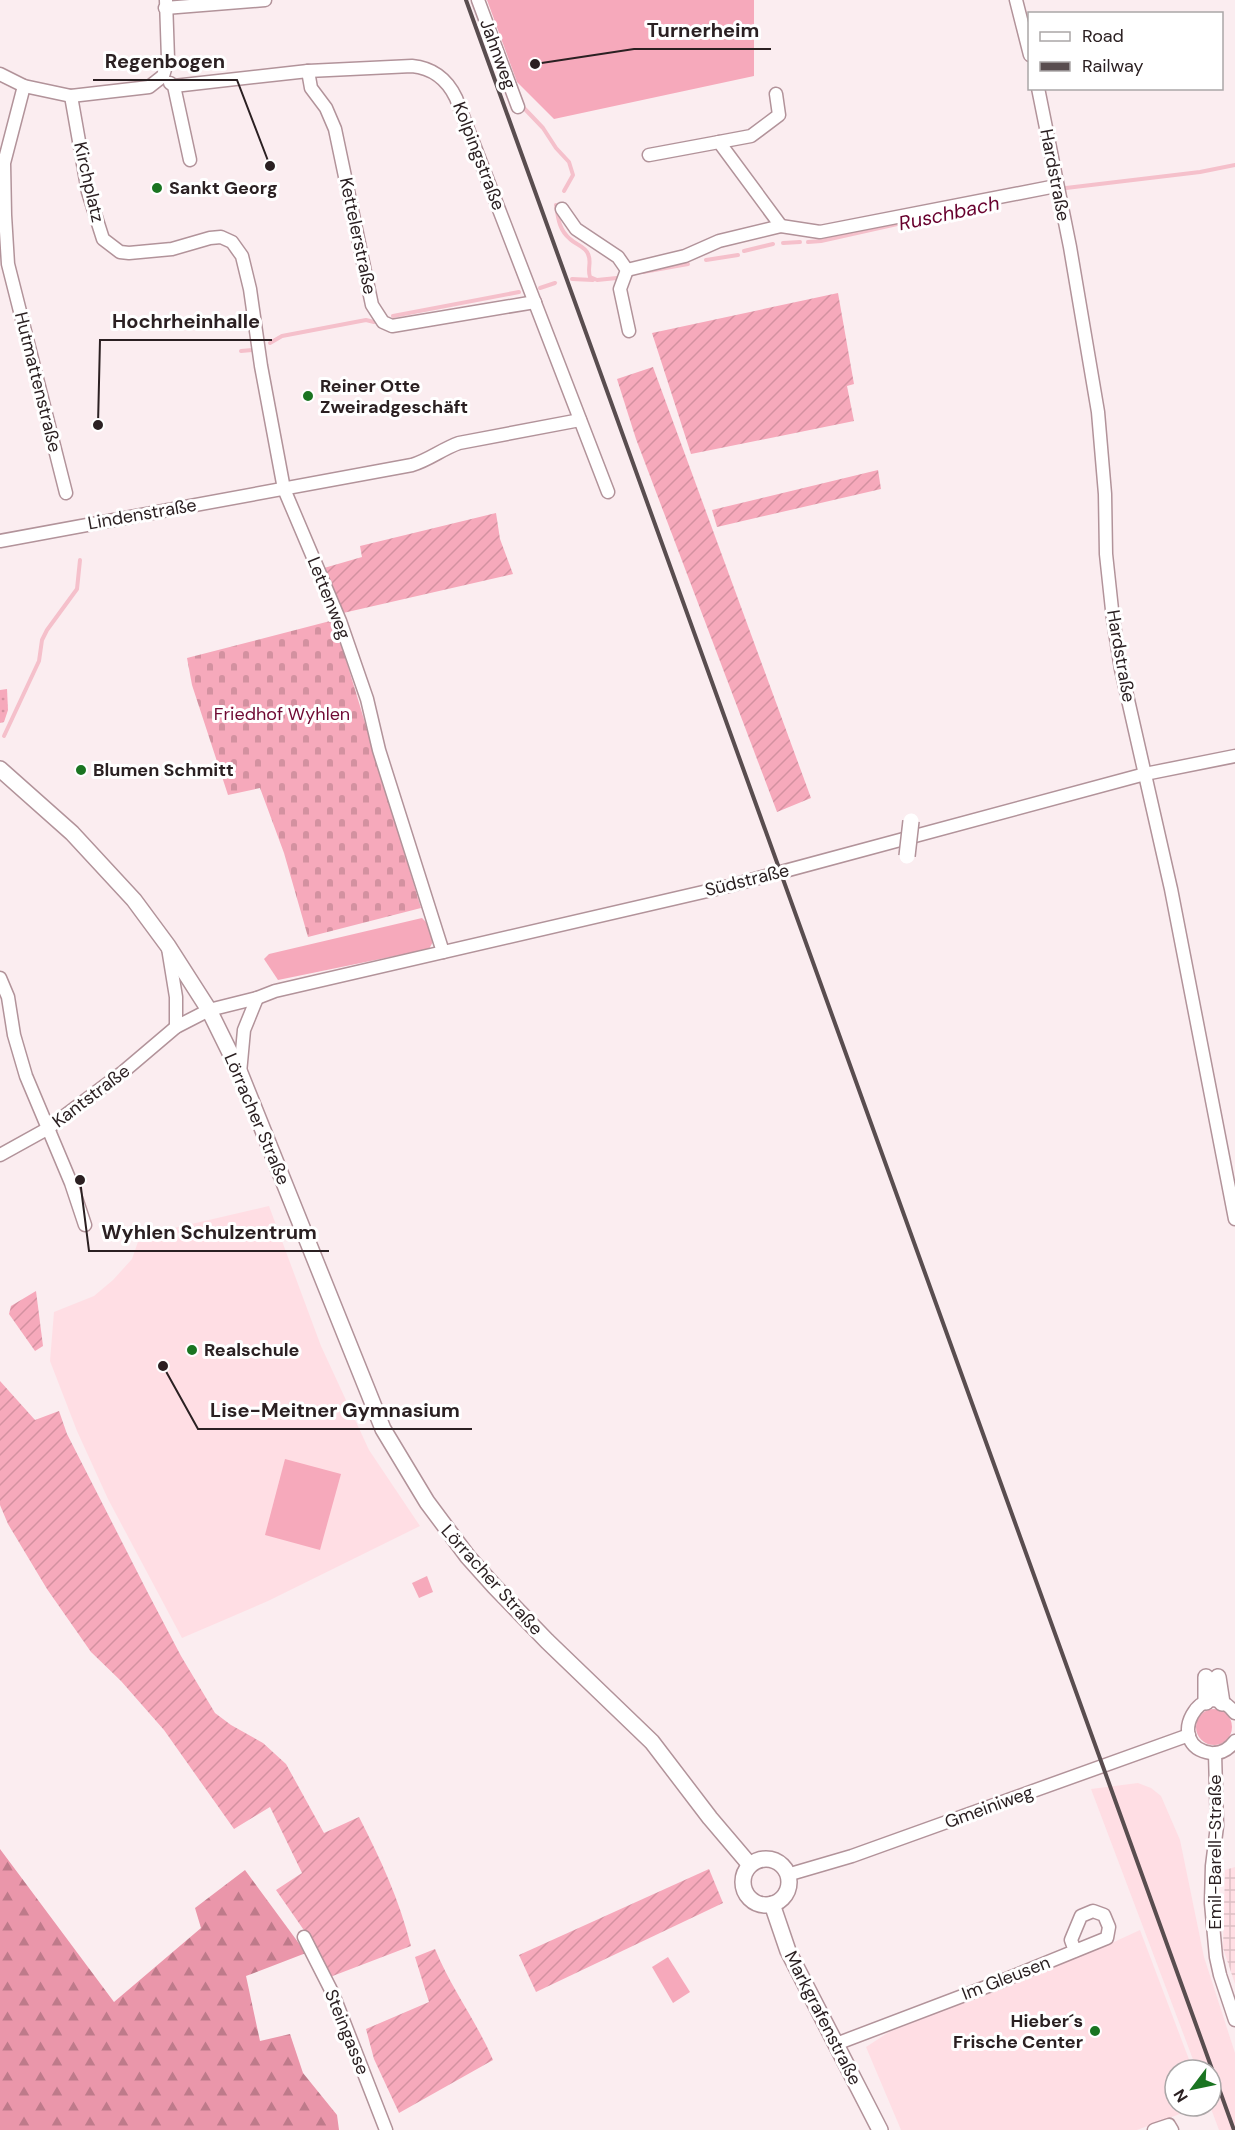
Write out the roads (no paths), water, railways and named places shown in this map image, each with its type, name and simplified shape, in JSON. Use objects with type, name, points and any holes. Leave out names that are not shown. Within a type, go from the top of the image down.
[{"type":"main road","name":"Lörracher Straße","points":[[0,770],[72,833],[134,900],[168,946],[209,1010],[240,1073],[383,1429],[427,1502],[468,1557],[494,1586],[547,1641],[652,1742],[710,1818],[750,1865]]},
{"type":"main road","points":[[907,856],[911,821]]},
{"type":"main road","points":[[1206,1702],[1212,1677],[1222,1703]]},
{"type":"main road","points":[[760,1860],[771,1860],[781,1865],[788,1875],[784,1896],[772,1904],[759,1904],[748,1896],[743,1883],[750,1865],[760,1860]]},
{"type":"main road","name":"Markgrafenstraße","points":[[772,1904],[788,1951],[880,2130]]},
{"type":"street","points":[[0,74],[24,86],[71,96],[148,87],[163,76],[168,59],[165,4],[265,0]]},
{"type":"street","name":"Jahnweg","points":[[478,0],[518,107]]},
{"type":"street","points":[[1016,0],[1028,50]]},
{"type":"street","name":"Kolpingstraße","points":[[174,86],[308,71],[420,67],[433,71],[446,81],[456,98],[608,492]]},
{"type":"street","name":"Kettelerstraße","points":[[308,71],[311,88],[326,108],[336,129],[372,305],[383,322],[392,327],[535,302]]},
{"type":"street","points":[[163,76],[174,86],[190,160]]},
{"type":"street","name":"Hutmattenstraße","points":[[24,86],[2,163],[8,264],[66,493]]},
{"type":"street","name":"Hardstraße","points":[[1038,90],[1081,309],[1098,412],[1105,494],[1106,554],[1121,669],[1176,910],[1235,1219]]},
{"type":"street","points":[[649,155],[751,136],[779,115],[776,94]]},
{"type":"street","name":"Kirchplatz","points":[[71,96],[88,192],[104,239],[120,252],[129,253],[172,249],[210,238],[221,237],[232,242]]},
{"type":"street","points":[[719,142],[781,226]]},
{"type":"street","points":[[627,270],[685,256],[719,241],[781,226],[820,232],[1056,186]]},
{"type":"street","points":[[562,208],[576,229],[618,257],[627,270]]},
{"type":"street","name":"Lettenweg","points":[[232,242],[242,256],[250,289],[261,366],[284,489],[340,621],[367,699],[379,750],[443,952]]},
{"type":"street","points":[[627,270],[620,289],[629,331]]},
{"type":"street","name":"Lindenstraße","points":[[0,541],[412,465],[459,443],[580,420]]},
{"type":"street","name":"Südstraße","points":[[209,1010],[275,991],[729,886],[1145,774],[1235,756]]},
{"type":"street","points":[[168,946],[176,997],[176,1028]]},
{"type":"street","points":[[0,978],[8,997],[14,1035],[26,1076],[71,1183],[85,1225]]},
{"type":"street","points":[[240,1073],[244,1030],[257,998]]},
{"type":"street","name":"Kantstraße","points":[[0,1155],[47,1129],[123,1072],[176,1028],[209,1010]]},
{"type":"street","points":[[1235,1713],[1222,1703],[1206,1702],[1193,1711],[1189,1719],[1189,1735],[1199,1749],[1215,1753],[1224,1751],[1235,1741]]},
{"type":"street","name":"Gmeiniweg","points":[[788,1875],[852,1856],[1189,1735]]},
{"type":"street","name":"Emil-Barell-Straße","points":[[1215,1753],[1217,1826],[1212,1866],[1211,1903],[1216,1957],[1235,2020]]},
{"type":"street","name":"Steingasse","points":[[304,1937],[333,1994],[386,2130]]},
{"type":"street","name":"Im Gleusen","points":[[836,2044],[1074,1951]]},
{"type":"street","points":[[1154,2130],[1169,2126],[1172,2130]]},
{"type":"waterway","points":[[523,107],[543,128],[556,148],[569,162],[573,175],[564,191]]},
{"type":"waterway","name":"Ruschbach","points":[[1066,188],[1200,172],[1235,165]]},
{"type":"waterway","points":[[556,205],[563,232],[588,254],[590,277],[597,280],[617,278]]},
{"type":"waterway","name":"Ruschbach","points":[[808,242],[951,212]]},
{"type":"waterway","points":[[783,243],[800,242]]},
{"type":"waterway","points":[[744,251],[773,244]]},
{"type":"waterway","points":[[706,260],[738,255]]},
{"type":"waterway","points":[[643,272],[688,264]]},
{"type":"waterway","points":[[572,279],[593,280]]},
{"type":"waterway","points":[[540,288],[555,283]]},
{"type":"waterway","points":[[393,316],[519,292]]},
{"type":"waterway","points":[[270,343],[282,336],[366,320],[374,322]]},
{"type":"waterway","points":[[241,351],[252,350]]},
{"type":"waterway","name":"Ruschbach","points":[[4,736],[39,661],[42,640],[77,589],[80,560]]},
{"type":"railway","points":[[466,0],[1234,2130]]},
{"type":"place","name":"Turnerheim","points":[[535,64]]},
{"type":"place","name":"Regenbogen","points":[[270,166]]},
{"type":"place","name":"Sankt Georg","points":[[157,188]]},
{"type":"place","name":"Reiner Otte Zweiradgeschäft","points":[[308,396]]},
{"type":"place","name":"Hochrheinhalle","points":[[98,425]]},
{"type":"place","name":"Blumen Schmitt","points":[[81,770]]},
{"type":"place","name":"Wyhlen Schulzentrum","points":[[80,1180]]},
{"type":"place","name":"Realschule","points":[[192,1350]]},
{"type":"place","name":"Lise-Meitner Gymnasium","points":[[163,1366]]},
{"type":"place","name":"Hieber´s Frische Center","points":[[1095,2031]]},
{"type":"park label","name":"Friedhof Wyhlen","points":[[282,714]]}]
